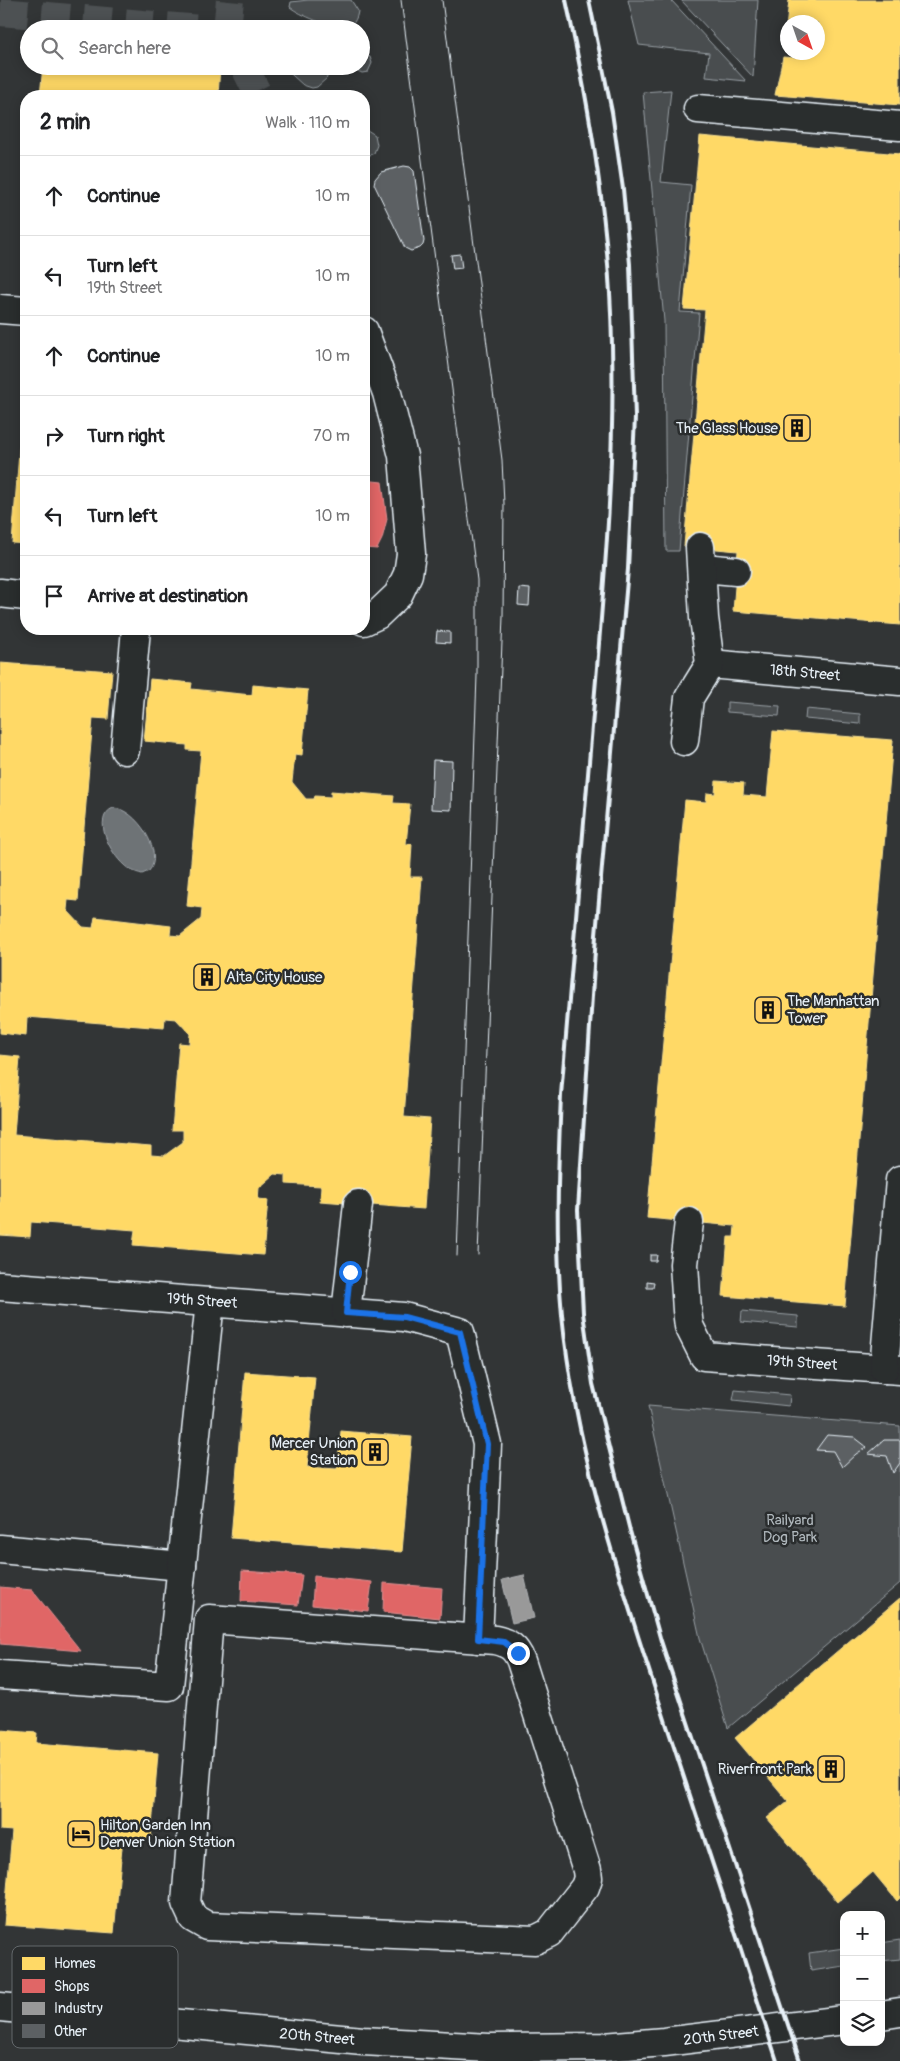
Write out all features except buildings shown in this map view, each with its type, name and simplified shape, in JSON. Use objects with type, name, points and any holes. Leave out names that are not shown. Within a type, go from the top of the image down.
[{"type":"street","points":[[698,109],[900,126]]},
{"type":"street","points":[[0,309],[20,311]]},
{"type":"street","points":[[370,348],[387,393],[403,456],[411,554],[408,574],[398,595],[377,615],[370,618]]},
{"type":"street","points":[[684,741],[689,698],[710,664],[704,618],[717,559]]},
{"type":"street","points":[[0,593],[20,595]]},
{"type":"street","points":[[125,750],[135,635]]},
{"type":"street","name":"18th Street","points":[[710,664],[900,681]]},
{"type":"street","points":[[892,1369],[900,1180]]},
{"type":"street","points":[[346,1313],[358,1204]]},
{"type":"street","name":"19th Street","points":[[689,1222],[684,1264],[687,1310],[689,1326],[704,1356],[892,1369]]},
{"type":"street","name":"19th Street","points":[[0,1286],[404,1317],[460,1332],[487,1444],[478,1639]]},
{"type":"street","points":[[0,1675],[169,1686],[210,1302]]},
{"type":"street","points":[[0,1549],[182,1566]]},
{"type":"street","points":[[209,1619],[478,1639],[504,1642],[518,1653],[587,1870],[588,1878],[585,1887],[549,1933],[535,1940],[207,1926],[193,1918],[186,1904],[209,1619]]},
{"type":"street","points":[[885,2014],[900,2012]]},
{"type":"street","name":"20th Street","points":[[178,2024],[363,2041],[489,2048],[604,2047],[664,2042],[840,2020]]},
{"type":"green space","points":[[351,0],[358,11],[357,17],[355,20],[316,20],[290,7],[291,2]]},
{"type":"green space","points":[[628,0],[671,0],[746,81],[706,77],[709,53],[639,45]]},
{"type":"green space","points":[[681,0],[758,0],[753,77]]},
{"type":"green space","points":[[292,75],[326,75],[327,78],[317,87],[312,88],[303,85]]},
{"type":"green space","points":[[671,90],[661,182],[691,185],[680,312],[699,313],[679,551],[666,551],[664,321],[643,92]]},
{"type":"green space","points":[[370,132],[375,135],[377,145],[374,153],[370,155]]},
{"type":"green space","points":[[727,702],[780,706],[779,716],[727,712]]},
{"type":"green space","points":[[806,709],[860,714],[860,724],[805,719]]},
{"type":"green space","points":[[742,1311],[798,1316],[798,1327],[741,1322]]},
{"type":"green space","points":[[735,1390],[790,1395],[789,1406],[733,1400]]},
{"type":"green space","name":"Railyard Dog Park","points":[[648,1406],[900,1426],[900,1583],[728,1728],[700,1638]]},
{"type":"green space","points":[[900,1940],[900,1959],[885,1961],[885,1942]]},
{"type":"green space","points":[[840,1949],[840,1967],[811,1971],[809,1953]]},
{"type":"shaded area","points":[[113,808],[131,815],[146,833],[151,843],[153,854],[153,863],[149,871],[142,874],[128,868],[119,860],[109,845],[103,828],[107,813]]},
{"type":"tunnel","points":[[228,20],[230,0]]},
{"type":"tunnel","points":[[0,12],[95,20]]},
{"type":"tunnel","points":[[248,75],[256,90]]},
{"type":"tram line","points":[[401,0],[477,580],[477,675],[457,1256]]},
{"type":"tram line","points":[[442,0],[502,460],[504,504],[503,616],[478,1255]]},
{"type":"railway","points":[[566,0],[591,128],[603,214],[612,345],[612,435],[605,569],[561,1095],[558,1233],[562,1315],[578,1419],[603,1522],[650,1673],[777,2061]]},
{"type":"railway","points":[[589,0],[612,112],[623,189],[630,264],[635,417],[628,569],[596,935],[578,1210],[583,1313],[593,1384],[630,1531],[661,1641],[800,2061]]},
{"type":"place","name":"The Glass House","points":[[797,428]]},
{"type":"place","name":"Alta City House","points":[[207,977]]},
{"type":"place","name":"The Manhattan Tower","points":[[768,1010]]},
{"type":"place","name":"Mercer Union Station","points":[[375,1452]]},
{"type":"place","name":"Riverfront Park","points":[[831,1769]]},
{"type":"place","name":"Hilton Garden Inn Denver Union Station","points":[[81,1834]]},
{"type":"route","points":[[350,1272],[346,1313],[404,1317],[460,1332],[487,1444],[478,1639],[504,1642],[512,1646],[518,1653]]}]
